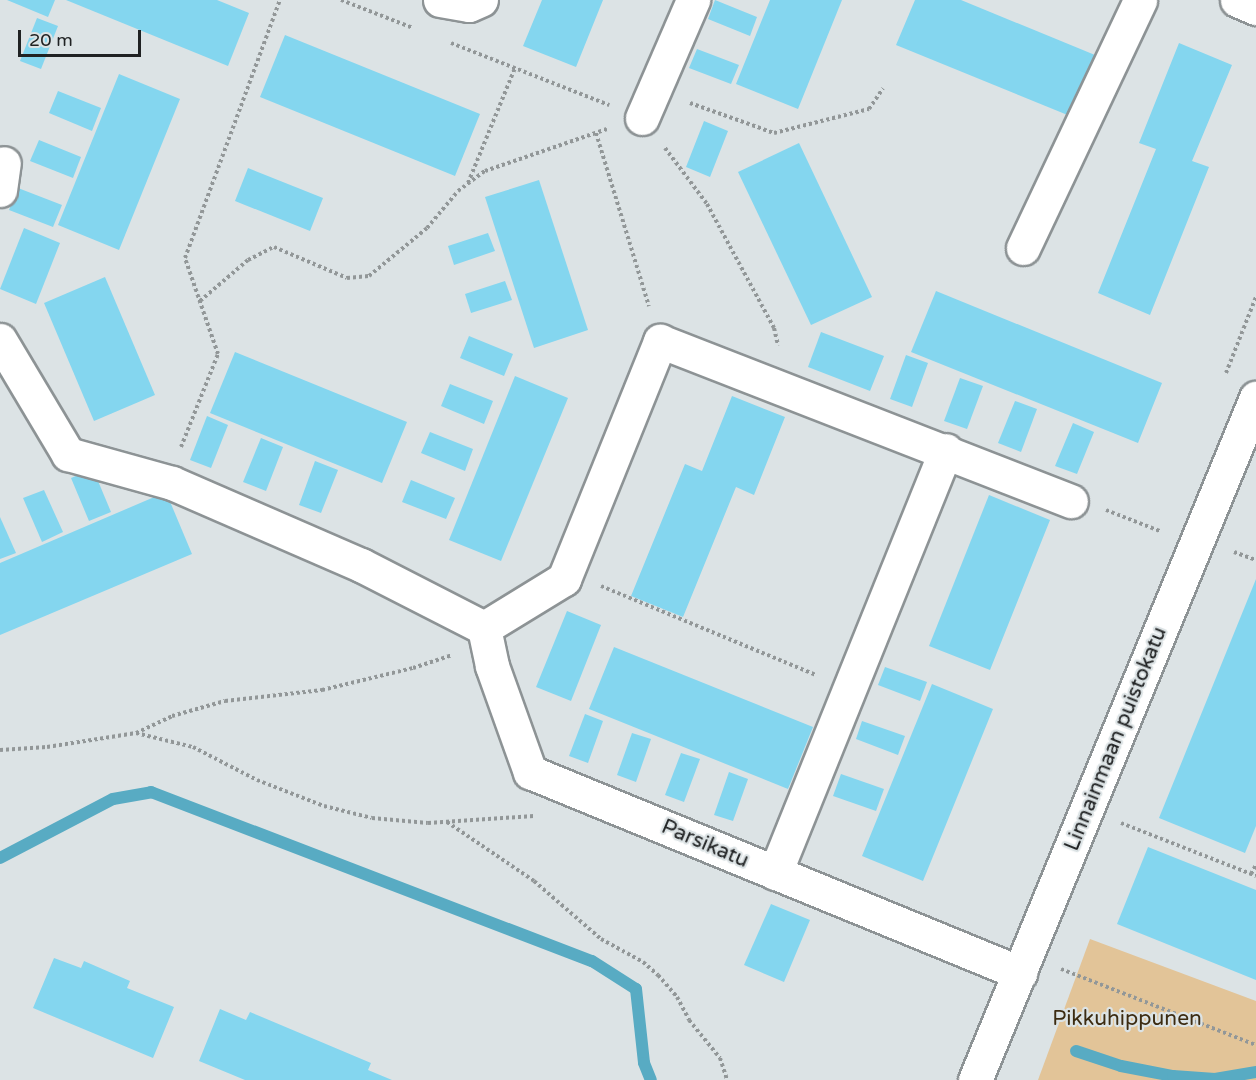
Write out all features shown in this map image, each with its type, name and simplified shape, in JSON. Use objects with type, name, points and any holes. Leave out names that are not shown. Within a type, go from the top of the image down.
[{"type":"street","points":[[440,0],[469,5],[482,0]]},
{"type":"street","points":[[648,104],[693,0]]},
{"type":"street","points":[[1023,248],[1062,160],[1140,0]]},
{"type":"street","points":[[1237,0],[1256,8]]},
{"type":"street","points":[[0,340],[68,454],[167,482],[361,565],[486,636],[564,579],[660,341],[946,450],[1071,501]]},
{"type":"street","name":"Linnainmaan puistokatu","points":[[975,1080],[1256,398]]},
{"type":"street","points":[[775,873],[946,450]]},
{"type":"street","name":"Parsikatu","points":[[486,636],[492,666],[530,772],[1020,973]]},
{"type":"path","points":[[167,482],[218,354],[185,258],[280,0]]},
{"type":"path","points":[[341,0],[414,29]]},
{"type":"path","points":[[446,41],[515,68],[648,104],[774,133],[869,109],[884,88]]},
{"type":"path","points":[[468,183],[515,68]]},
{"type":"path","points":[[200,301],[248,260],[274,247],[347,278],[369,276],[427,228],[458,191],[485,171],[596,133],[648,104]]},
{"type":"path","points":[[648,104],[774,328],[787,390]]},
{"type":"path","points":[[596,133],[660,341]]},
{"type":"path","points":[[1071,501],[1081,500],[1164,532]]},
{"type":"path","points":[[1230,550],[1256,560]]},
{"type":"path","points":[[568,569],[624,597],[850,688]]},
{"type":"path","points":[[0,750],[47,747],[136,733],[172,716],[225,701],[283,695],[357,682],[413,668],[486,636]]},
{"type":"path","points":[[136,733],[193,747],[257,780],[324,806],[372,818],[446,822],[539,816]]},
{"type":"path","points":[[1115,820],[1256,876]]},
{"type":"path","points":[[446,822],[534,881],[601,939],[643,962],[658,975],[677,998],[689,1020],[720,1058],[727,1080]]},
{"type":"path","points":[[1251,873],[1256,865]]},
{"type":"path","points":[[1056,967],[1256,1045]]},
{"type":"green space","name":"Pikkuhippunen","points":[[1090,939],[1256,1001],[1256,1080],[1038,1080]]},
{"type":"building","points":[[7,0],[55,0],[48,17]]},
{"type":"building","points":[[66,0],[217,0],[249,13],[228,66]]},
{"type":"building","points":[[542,0],[603,0],[576,67],[523,46]]},
{"type":"building","points":[[715,0],[757,17],[750,36],[708,19]]},
{"type":"building","points":[[770,0],[842,0],[798,109],[736,84]]},
{"type":"building","points":[[915,0],[961,0],[1095,55],[1070,116],[896,45]]},
{"type":"building","points":[[37,18],[58,26],[41,69],[20,61]]},
{"type":"building","points":[[285,35],[480,114],[455,176],[260,97]]},
{"type":"building","points":[[1179,43],[1232,65],[1192,161],[1209,167],[1150,315],[1098,293],[1156,149],[1139,143]]},
{"type":"building","points":[[697,49],[739,65],[731,84],[689,68]]},
{"type":"building","points":[[119,74],[180,99],[119,250],[58,225]]},
{"type":"building","points":[[58,91],[101,108],[92,131],[49,113]]},
{"type":"building","points":[[704,121],[728,131],[710,177],[686,167]]},
{"type":"building","points":[[39,140],[81,157],[73,178],[30,161]]},
{"type":"building","points":[[799,143],[872,297],[811,325],[738,172]]},
{"type":"building","points":[[248,168],[323,198],[310,231],[235,201]]},
{"type":"building","points":[[539,180],[588,330],[534,348],[485,197]]},
{"type":"building","points":[[18,188],[62,205],[53,227],[9,210]]},
{"type":"building","points":[[24,228],[60,243],[36,304],[0,289]]},
{"type":"building","points":[[488,233],[495,251],[454,265],[448,246]]},
{"type":"building","points":[[105,277],[155,395],[94,421],[44,303]]},
{"type":"building","points":[[505,281],[512,300],[471,313],[465,294]]},
{"type":"building","points":[[936,291],[1162,383],[1138,443],[911,352]]},
{"type":"building","points":[[821,332],[884,356],[870,391],[808,367]]},
{"type":"building","points":[[469,336],[513,354],[504,376],[460,358]]},
{"type":"building","points":[[235,352],[407,422],[382,483],[210,413]]},
{"type":"building","points":[[906,355],[928,363],[912,407],[890,399]]},
{"type":"building","points":[[515,376],[568,398],[501,561],[449,540]]},
{"type":"building","points":[[960,378],[983,386],[967,429],[944,421]]},
{"type":"building","points":[[450,384],[493,401],[484,424],[441,406]]},
{"type":"building","points":[[732,396],[785,417],[754,495],[736,487],[683,617],[631,596],[685,464],[702,471]]},
{"type":"building","points":[[1015,401],[1037,409],[1021,452],[998,443]]},
{"type":"building","points":[[207,416],[228,425],[211,468],[190,460]]},
{"type":"building","points":[[1073,423],[1094,432],[1077,474],[1055,466]]},
{"type":"building","points":[[430,432],[473,449],[465,471],[421,453]]},
{"type":"building","points":[[261,438],[283,447],[266,491],[243,482]]},
{"type":"building","points":[[315,461],[338,470],[321,513],[299,505]]},
{"type":"building","points":[[93,469],[111,512],[89,521],[71,478]]},
{"type":"building","points":[[411,480],[455,498],[446,519],[402,502]]},
{"type":"building","points":[[44,490],[63,532],[42,542],[23,498]]},
{"type":"building","points":[[166,492],[192,554],[0,635],[0,563]]},
{"type":"building","points":[[989,495],[1050,520],[990,670],[929,646]]},
{"type":"building","points":[[0,517],[16,553],[0,559]]},
{"type":"building","points":[[1256,579],[1256,826],[1245,853],[1159,818]]},
{"type":"building","points":[[567,611],[601,625],[571,701],[536,687]]},
{"type":"building","points":[[614,647],[813,727],[788,789],[589,709]]},
{"type":"building","points":[[885,667],[927,682],[920,701],[878,685]]},
{"type":"building","points":[[932,684],[993,709],[923,881],[862,856]]},
{"type":"building","points":[[585,714],[603,721],[588,763],[569,756]]},
{"type":"building","points":[[862,721],[905,736],[898,755],[856,739]]},
{"type":"building","points":[[632,733],[651,739],[636,782],[617,775]]},
{"type":"building","points":[[681,753],[700,759],[684,802],[665,795]]},
{"type":"building","points":[[729,772],[748,779],[733,821],[714,815]]},
{"type":"building","points":[[841,774],[884,789],[876,811],[833,796]]},
{"type":"building","points":[[1148,847],[1256,890],[1256,980],[1117,924]]},
{"type":"building","points":[[771,904],[810,920],[784,982],[744,965]]},
{"type":"building","points":[[54,958],[81,968],[84,961],[130,981],[127,988],[174,1007],[153,1058],[33,1008]]},
{"type":"building","points":[[220,1009],[246,1020],[250,1012],[371,1063],[368,1070],[392,1080],[245,1080],[199,1061]]},
{"type":"waterway","points":[[0,858],[113,799],[151,792],[592,961],[636,989],[644,1063],[651,1080]]},
{"type":"waterway","points":[[1076,1051],[1121,1066],[1173,1076],[1215,1079],[1256,1072]]}]
